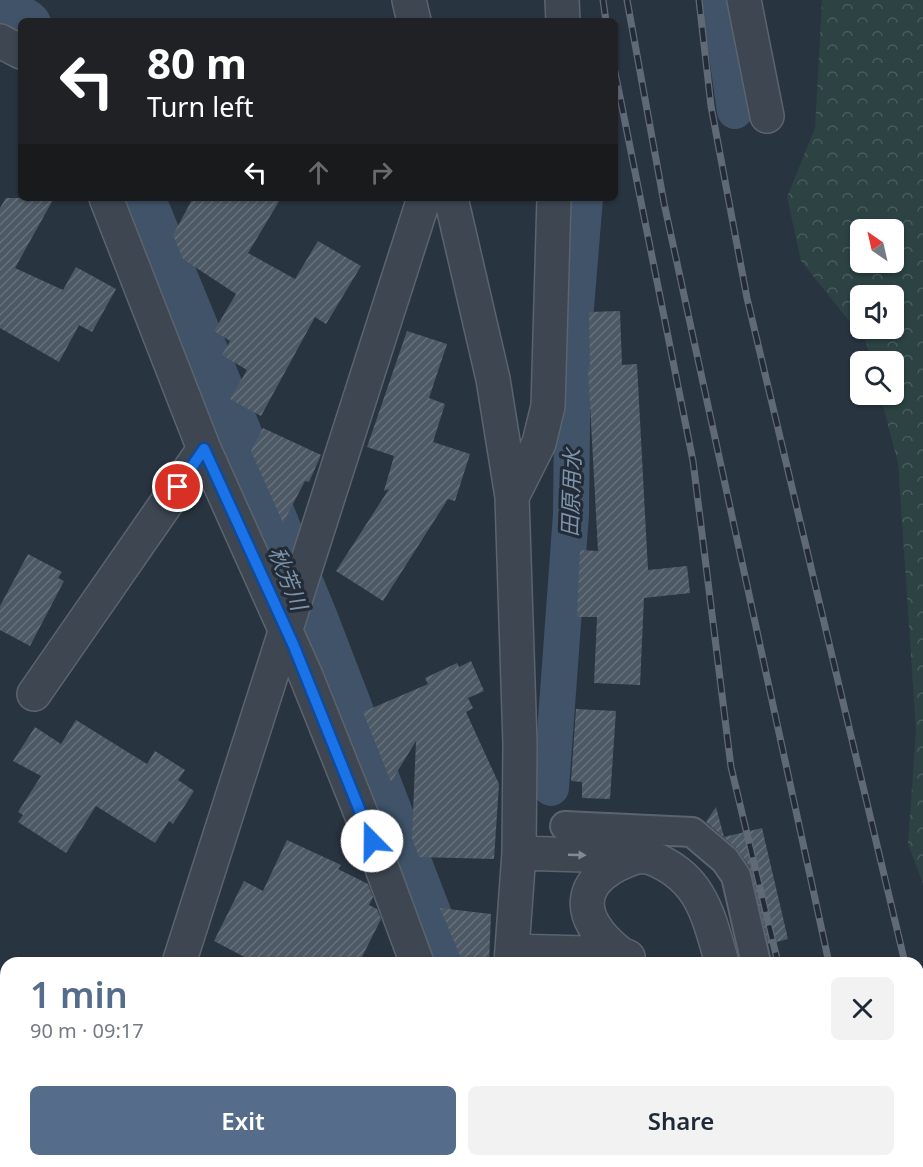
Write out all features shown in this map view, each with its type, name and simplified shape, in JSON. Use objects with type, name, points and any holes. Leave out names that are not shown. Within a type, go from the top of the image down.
[{"type":"street","points":[[410,0],[413,18]]},
{"type":"street","points":[[562,0],[563,18]]},
{"type":"street","points":[[744,0],[766,116]]},
{"type":"street","points":[[0,42],[18,51]]},
{"type":"street","points":[[107,201],[204,449],[286,629],[372,841],[415,957]]},
{"type":"street","points":[[181,957],[423,201]]},
{"type":"street","points":[[452,201],[493,379],[512,497],[520,744],[519,853],[512,957]]},
{"type":"street","points":[[512,497],[539,443],[548,406],[554,201]]},
{"type":"street","points":[[34,694],[204,449]]},
{"type":"street","points":[[565,826],[692,832],[725,860],[736,876],[755,957]]},
{"type":"street","points":[[519,853],[649,857],[669,864],[689,880],[707,911],[720,957]]},
{"type":"street","points":[[629,957],[599,936],[591,923],[588,909],[589,893],[606,868],[636,857]]},
{"type":"green space","points":[[822,0],[923,0],[923,884],[908,844],[916,730],[898,463],[883,405],[904,405],[904,351],[868,351],[864,339],[904,339],[904,285],[850,285],[850,322],[801,261],[787,197],[815,128]]},
{"type":"building","points":[[6,198],[18,198],[18,201],[52,201],[15,268],[63,290],[76,267],[116,289],[92,332],[79,325],[59,362],[0,328],[0,208]]},
{"type":"building","points":[[191,201],[279,201],[248,253],[295,279],[318,241],[361,266],[326,324],[315,317],[261,416],[230,399],[247,370],[222,355],[230,341],[214,331],[236,294],[183,259],[173,235]]},
{"type":"building","points":[[620,311],[622,365],[637,364],[648,570],[687,566],[690,593],[644,598],[640,685],[594,683],[597,617],[577,617],[580,550],[598,551],[588,367],[590,367],[589,312]]},
{"type":"building","points":[[407,331],[447,344],[429,398],[445,404],[433,442],[470,454],[455,501],[448,499],[383,601],[336,571],[389,489],[384,491],[394,456],[367,447]]},
{"type":"building","points":[[263,428],[321,455],[309,482],[305,481],[283,523],[251,451]]},
{"type":"building","points":[[28,554],[62,572],[58,578],[64,581],[30,646],[0,630],[0,606]]},
{"type":"building","points":[[471,661],[484,691],[468,698],[473,708],[466,712],[499,784],[494,859],[419,857],[412,838],[416,741],[391,782],[363,712],[428,684],[425,678],[457,663],[459,667]]},
{"type":"building","points":[[576,709],[616,711],[610,799],[582,798],[582,782],[571,781]]},
{"type":"building","points":[[76,720],[147,764],[155,751],[185,770],[178,780],[194,791],[173,824],[169,821],[155,843],[96,806],[66,853],[18,822],[23,815],[18,812],[41,776],[13,761],[35,727],[61,744]]},
{"type":"building","points":[[716,807],[724,837],[762,828],[788,939],[768,944],[750,867],[736,848],[706,822]]},
{"type":"building","points":[[287,840],[341,865],[338,869],[368,884],[373,897],[369,905],[377,909],[381,919],[362,957],[245,957],[214,941],[244,881],[263,891]]},
{"type":"building","points":[[440,908],[491,914],[489,957],[460,957]]},
{"type":"waterway","name":"田原用水","points":[[719,0],[735,111]]},
{"type":"waterway","name":"秋芳川","points":[[0,18],[18,27]]},
{"type":"waterway","name":"秋芳川","points":[[134,201],[308,624],[425,929],[432,957]]},
{"type":"waterway","name":"田原用水","points":[[551,788],[571,514],[573,344],[585,201]]},
{"type":"railway","points":[[603,0],[606,18]]},
{"type":"railway","points":[[627,0],[664,203],[828,957]]},
{"type":"railway","points":[[699,0],[711,106],[747,298],[904,957]]},
{"type":"railway","points":[[618,87],[693,461],[731,767],[777,957]]},
{"type":"route","points":[[178,487],[204,449],[293,644],[372,841]]}]
